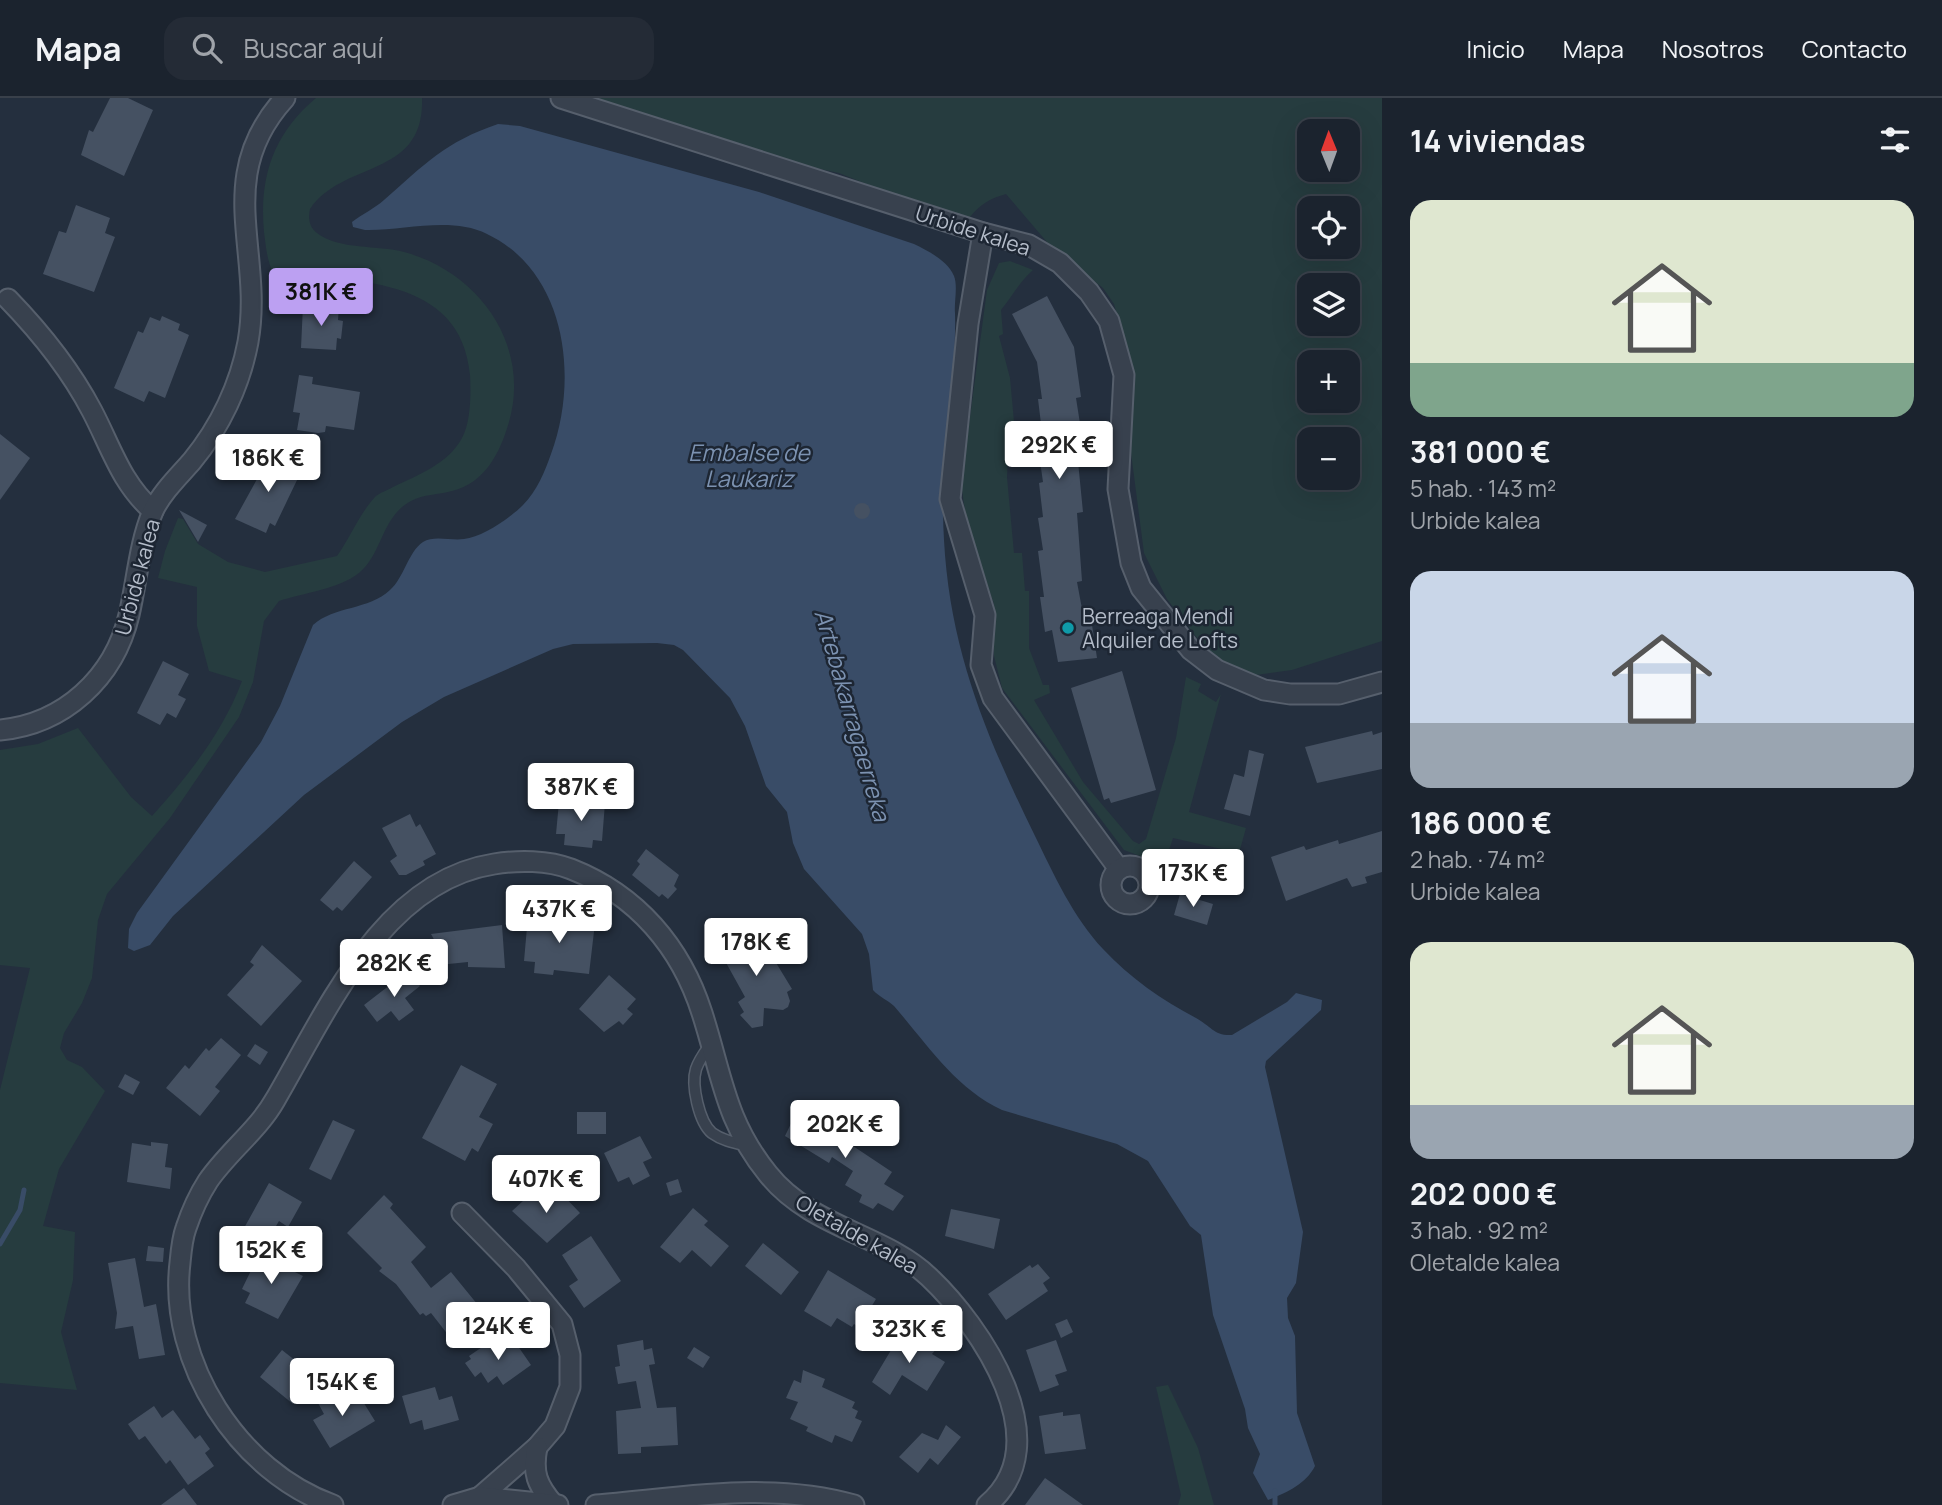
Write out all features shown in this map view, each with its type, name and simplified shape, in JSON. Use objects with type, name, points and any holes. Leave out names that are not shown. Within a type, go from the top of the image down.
[{"type":"street","name":"Urbide kalea","points":[[0,730],[23,728],[55,715],[93,687],[117,652],[153,511],[214,432],[237,379],[248,343],[252,302],[244,184],[259,135],[269,116],[285,98]]},
{"type":"street","name":"Urbide kalea","points":[[561,98],[983,233],[1029,245],[1060,263],[1089,292],[1110,321],[1124,375],[1118,489],[1130,563],[1141,588],[1191,650],[1217,670],[1264,690],[1339,694],[1382,682]]},
{"type":"street","points":[[983,233],[968,324],[950,499],[985,615],[983,674],[993,698],[1119,869]]},
{"type":"street","points":[[8,299],[65,367],[93,411],[126,481],[153,511]]},
{"type":"street","name":"Oletalde kalea","points":[[333,1505],[302,1491],[271,1469],[236,1434],[205,1390],[184,1337],[178,1282],[184,1232],[207,1182],[272,1105],[330,1003],[388,922],[434,886],[477,866],[518,860],[569,868],[623,897],[661,932],[683,969],[702,1012],[732,1118],[768,1175],[795,1200],[840,1229],[873,1243],[923,1271],[958,1305],[991,1354],[1009,1392],[1016,1439],[1007,1480],[988,1505]]},
{"type":"street","points":[[462,1213],[516,1268],[562,1324],[570,1355],[570,1387],[555,1426],[537,1447],[480,1497]]},
{"type":"street","points":[[537,1447],[534,1465],[536,1482],[556,1505]]},
{"type":"street","points":[[596,1505],[753,1492],[799,1494],[854,1505]]},
{"type":"street","points":[[453,1505],[480,1497],[556,1505]]},
{"type":"lane","points":[[710,1044],[697,1066],[694,1078],[705,1124],[709,1130],[726,1141],[750,1146]]},
{"type":"green space","points":[[316,98],[422,98],[419,124],[410,142],[397,155],[324,193],[310,209],[310,222],[317,233],[336,242],[404,252],[431,262],[455,276],[476,294],[493,316],[505,340],[512,366],[514,393],[509,422],[496,455],[482,474],[464,487],[421,497],[401,508],[388,526],[373,556],[359,573],[331,587],[279,601],[264,621],[253,682],[239,717],[170,818],[107,894],[98,920],[92,978],[82,1003],[64,1033],[60,1048],[67,1060],[82,1067],[105,1091],[59,1169],[43,1226],[75,1232],[73,1280],[61,1332],[77,1390],[0,1383],[0,1090],[30,968],[0,965],[0,750],[38,744],[78,728],[131,797],[152,816],[215,736],[242,681],[209,671],[197,626],[197,587],[158,578],[178,518],[183,519],[198,544],[228,562],[265,572],[337,556],[375,497],[441,462],[462,438],[469,416],[470,375],[462,342],[446,318],[424,301],[397,289],[367,282],[274,274],[267,254],[264,232],[267,175],[279,142],[301,112]]},
{"type":"green space","points":[[566,98],[1382,98],[1382,641],[1292,670],[1256,675],[1234,670],[1201,643],[1167,599],[1144,553],[1127,422],[1121,329],[1114,304],[1103,288],[1052,248],[1006,194],[986,203],[970,217],[964,218],[916,204],[839,173],[757,156]]},
{"type":"green space","points":[[1010,261],[1033,270],[1001,310],[1003,334],[999,336],[1010,378],[1017,454],[1008,455],[1007,477],[1014,553],[1022,553],[1025,591],[1029,591],[1029,648],[1043,685],[1049,685],[1050,693],[1034,700],[1083,782],[1133,841],[1139,844],[1146,839],[1176,738],[1186,677],[1201,684],[1198,691],[1216,702],[1221,694],[1189,812],[1246,828],[1239,853],[1173,838],[1164,865],[1124,850],[1002,688],[994,656],[994,604],[967,524],[961,484],[987,290],[999,263]]},
{"type":"green space","points":[[1168,1385],[1198,1448],[1214,1505],[1178,1505],[1181,1495],[1156,1387]]},
{"type":"water","name":"Embalse de Laukariz","points":[[498,124],[520,126],[759,192],[914,244],[937,257],[951,270],[956,284],[955,341],[943,512],[954,619],[963,657],[987,729],[1057,880],[1082,923],[1113,960],[1147,988],[1217,1032],[1232,1035],[1287,1002],[1296,993],[1322,1000],[1321,1010],[1266,1061],[1265,1067],[1303,1232],[1296,1283],[1287,1298],[1288,1318],[1295,1336],[1297,1413],[1315,1466],[1301,1483],[1288,1491],[1268,1500],[1253,1473],[1260,1454],[1248,1428],[1245,1409],[1213,1315],[1201,1235],[1190,1226],[1148,1161],[1117,1144],[1002,1110],[985,1101],[970,1090],[930,1050],[894,1006],[873,990],[869,954],[862,934],[804,869],[793,843],[787,812],[766,786],[745,726],[730,698],[683,650],[674,645],[573,644],[553,649],[444,697],[402,722],[304,795],[173,916],[150,945],[134,951],[128,948],[129,929],[137,913],[261,742],[280,706],[313,625],[331,614],[372,601],[390,590],[413,552],[423,542],[471,537],[496,526],[523,505],[543,474],[560,425],[564,361],[560,330],[550,301],[535,274],[514,251],[487,234],[473,229],[443,225],[365,230],[353,227],[352,222],[380,203],[449,146]]},
{"type":"building","points":[[110,98],[128,98],[153,110],[124,176],[81,155],[89,130],[93,132]]},
{"type":"building","points":[[76,205],[110,218],[105,233],[115,237],[94,292],[43,274],[59,231],[66,233]]},
{"type":"building","points":[[1047,296],[1074,347],[1081,397],[1076,398],[1081,430],[1075,431],[1083,512],[1077,513],[1082,581],[1077,582],[1085,625],[1092,625],[1097,658],[1058,662],[1052,630],[1045,632],[1040,597],[1044,597],[1038,551],[1043,550],[1038,518],[1043,517],[1039,483],[1043,482],[1036,433],[1042,432],[1038,399],[1042,399],[1037,362],[1012,314]]},
{"type":"building","points":[[303,305],[339,307],[338,320],[343,321],[341,339],[337,338],[336,350],[301,348]]},
{"type":"building","points":[[162,316],[180,324],[178,330],[189,335],[165,398],[149,391],[144,402],[114,388],[138,331],[143,333],[150,317],[160,321]]},
{"type":"building","points":[[299,375],[313,377],[312,384],[360,392],[354,430],[326,426],[325,432],[318,433],[297,430],[300,413],[293,412]]},
{"type":"building","points":[[0,434],[30,458],[0,500]]},
{"type":"building","points":[[266,453],[297,468],[293,476],[298,478],[275,526],[270,523],[266,533],[235,519],[262,470],[258,468]]},
{"type":"building","points":[[859,503],[865,503],[870,511],[868,517],[859,519],[854,514],[854,508]]},
{"type":"building","points":[[179,510],[207,525],[198,542]]},
{"type":"building","points":[[163,661],[189,674],[178,695],[186,699],[176,718],[167,713],[160,725],[137,713]]},
{"type":"building","points":[[1122,671],[1156,790],[1111,803],[1109,798],[1104,800],[1071,688]]},
{"type":"building","points":[[1372,731],[1373,735],[1382,732],[1382,769],[1317,783],[1305,747]]},
{"type":"building","points":[[1249,750],[1264,754],[1250,816],[1224,809],[1234,774],[1244,777]]},
{"type":"building","points":[[580,801],[605,803],[602,841],[593,840],[592,848],[564,845],[565,834],[556,834],[559,802],[580,804]]},
{"type":"building","points":[[410,814],[416,827],[420,824],[436,854],[423,861],[425,865],[406,875],[399,875],[390,861],[397,856],[382,828]]},
{"type":"building","points":[[1382,831],[1382,872],[1365,877],[1367,883],[1352,887],[1347,878],[1286,901],[1271,857],[1304,846],[1306,850],[1338,840],[1339,844]]},
{"type":"building","points":[[646,849],[679,875],[674,886],[677,889],[668,899],[662,894],[659,897],[632,875],[640,864],[637,861]]},
{"type":"building","points":[[354,861],[372,877],[342,911],[337,907],[333,911],[320,900]]},
{"type":"building","points":[[1180,894],[1213,904],[1207,925],[1174,915]]},
{"type":"building","points":[[528,916],[595,923],[589,974],[554,970],[553,975],[534,973],[535,962],[524,961]]},
{"type":"building","points":[[502,925],[505,968],[468,967],[468,962],[419,967],[442,954],[431,934]]},
{"type":"building","points":[[756,930],[792,989],[787,992],[790,1001],[788,1007],[783,1010],[764,1008],[763,1026],[752,1028],[740,1015],[744,1012],[738,1002],[745,997],[719,950]]},
{"type":"building","points":[[262,945],[302,981],[261,1026],[227,995],[254,965],[250,962]]},
{"type":"building","points":[[408,971],[420,986],[405,998],[414,1010],[399,1021],[391,1011],[377,1022],[364,1005]]},
{"type":"building","points":[[609,975],[636,999],[627,1009],[633,1014],[623,1025],[619,1021],[604,1032],[579,1009]]},
{"type":"building","points":[[221,1038],[241,1055],[215,1087],[220,1091],[200,1116],[166,1088],[185,1065],[189,1069],[206,1048],[209,1051]]},
{"type":"building","points":[[255,1044],[268,1052],[260,1065],[247,1056]]},
{"type":"building","points":[[461,1065],[497,1084],[479,1117],[493,1124],[478,1152],[472,1148],[465,1161],[422,1138]]},
{"type":"building","points":[[125,1074],[140,1082],[133,1095],[118,1087]]},
{"type":"building","points":[[798,1109],[839,1128],[838,1136],[892,1172],[884,1184],[904,1196],[893,1211],[878,1203],[873,1209],[859,1202],[862,1195],[845,1185],[853,1171],[832,1157],[829,1163],[785,1136]]},
{"type":"building","points":[[577,1112],[606,1112],[606,1134],[577,1134]]},
{"type":"building","points":[[333,1120],[355,1130],[331,1180],[309,1169]]},
{"type":"building","points":[[640,1136],[652,1158],[643,1162],[650,1176],[633,1185],[629,1177],[618,1182],[604,1153]]},
{"type":"building","points":[[151,1142],[168,1144],[165,1167],[172,1168],[170,1189],[127,1182],[132,1143],[151,1146]]},
{"type":"building","points":[[678,1179],[682,1192],[670,1196],[666,1183]]},
{"type":"building","points":[[269,1183],[302,1202],[288,1227],[279,1221],[266,1243],[243,1230]]},
{"type":"building","points":[[535,1190],[547,1204],[560,1192],[580,1213],[547,1243],[512,1211]]},
{"type":"building","points":[[384,1195],[393,1204],[390,1208],[426,1247],[411,1262],[431,1288],[451,1272],[482,1310],[449,1336],[431,1313],[420,1315],[396,1284],[379,1271],[382,1268],[347,1233]]},
{"type":"building","points":[[693,1208],[708,1221],[704,1225],[729,1246],[711,1267],[692,1250],[680,1263],[660,1247]]},
{"type":"building","points":[[951,1209],[1000,1219],[994,1249],[945,1236]]},
{"type":"building","points":[[591,1236],[621,1281],[584,1308],[569,1286],[578,1280],[562,1255]]},
{"type":"building","points":[[763,1243],[799,1272],[781,1295],[745,1266]]},
{"type":"building","points":[[148,1246],[164,1248],[163,1262],[146,1261]]},
{"type":"building","points":[[259,1254],[303,1276],[278,1319],[245,1303],[250,1293],[242,1289]]},
{"type":"building","points":[[135,1258],[144,1307],[156,1304],[165,1355],[139,1359],[133,1326],[115,1329],[117,1313],[108,1263]]},
{"type":"building","points":[[1038,1264],[1050,1278],[1043,1283],[1048,1291],[1006,1320],[988,1294],[1030,1265],[1032,1268]]},
{"type":"building","points":[[828,1270],[876,1299],[859,1327],[854,1324],[852,1327],[837,1318],[831,1327],[804,1311]]},
{"type":"building","points":[[1067,1319],[1073,1332],[1061,1338],[1055,1324]]},
{"type":"building","points":[[900,1335],[916,1344],[920,1338],[924,1340],[937,1348],[932,1354],[945,1362],[927,1391],[902,1375],[890,1395],[872,1382]]},
{"type":"building","points":[[494,1339],[500,1348],[513,1339],[531,1365],[503,1385],[497,1376],[488,1383],[481,1372],[475,1377],[465,1363],[471,1359],[469,1356]]},
{"type":"building","points":[[643,1340],[644,1350],[652,1348],[655,1364],[649,1365],[657,1408],[676,1407],[678,1445],[641,1447],[641,1453],[618,1454],[616,1411],[641,1408],[636,1381],[618,1384],[615,1367],[620,1366],[617,1345]]},
{"type":"building","points":[[1056,1340],[1067,1371],[1055,1375],[1059,1385],[1040,1392],[1026,1350]]},
{"type":"building","points":[[694,1347],[710,1357],[703,1368],[687,1358]]},
{"type":"building","points":[[282,1350],[316,1377],[293,1404],[260,1377]]},
{"type":"building","points":[[803,1370],[825,1379],[822,1387],[855,1402],[852,1408],[858,1411],[855,1418],[862,1421],[852,1442],[835,1435],[832,1443],[806,1431],[808,1427],[790,1419],[798,1402],[786,1398],[794,1380],[801,1383]]},
{"type":"building","points":[[435,1387],[439,1400],[452,1396],[459,1420],[424,1430],[422,1420],[410,1424],[402,1396]]},
{"type":"building","points":[[339,1391],[345,1400],[357,1392],[375,1421],[330,1448],[313,1420],[324,1414],[318,1403]]},
{"type":"building","points":[[154,1406],[162,1418],[173,1410],[195,1439],[200,1435],[210,1449],[205,1453],[214,1466],[188,1485],[170,1460],[166,1464],[145,1436],[139,1440],[128,1424]]},
{"type":"building","points":[[1063,1412],[1063,1416],[1080,1414],[1086,1449],[1045,1454],[1039,1416]]},
{"type":"building","points":[[946,1425],[961,1437],[938,1465],[930,1458],[918,1473],[899,1457],[922,1433],[938,1440]]},
{"type":"building","points":[[1045,1478],[1083,1505],[1025,1505]]},
{"type":"building","points":[[184,1488],[197,1505],[161,1505]]},
{"type":"waterway","points":[[0,1244],[20,1210],[24,1190]]},
{"type":"waterway","name":"Artebakarragaerreka","points":[[1275,1491],[1275,1505]]},
{"type":"place","name":"Berreaga Mendi Alquiler de Lofts","points":[[1068,628]]}]
